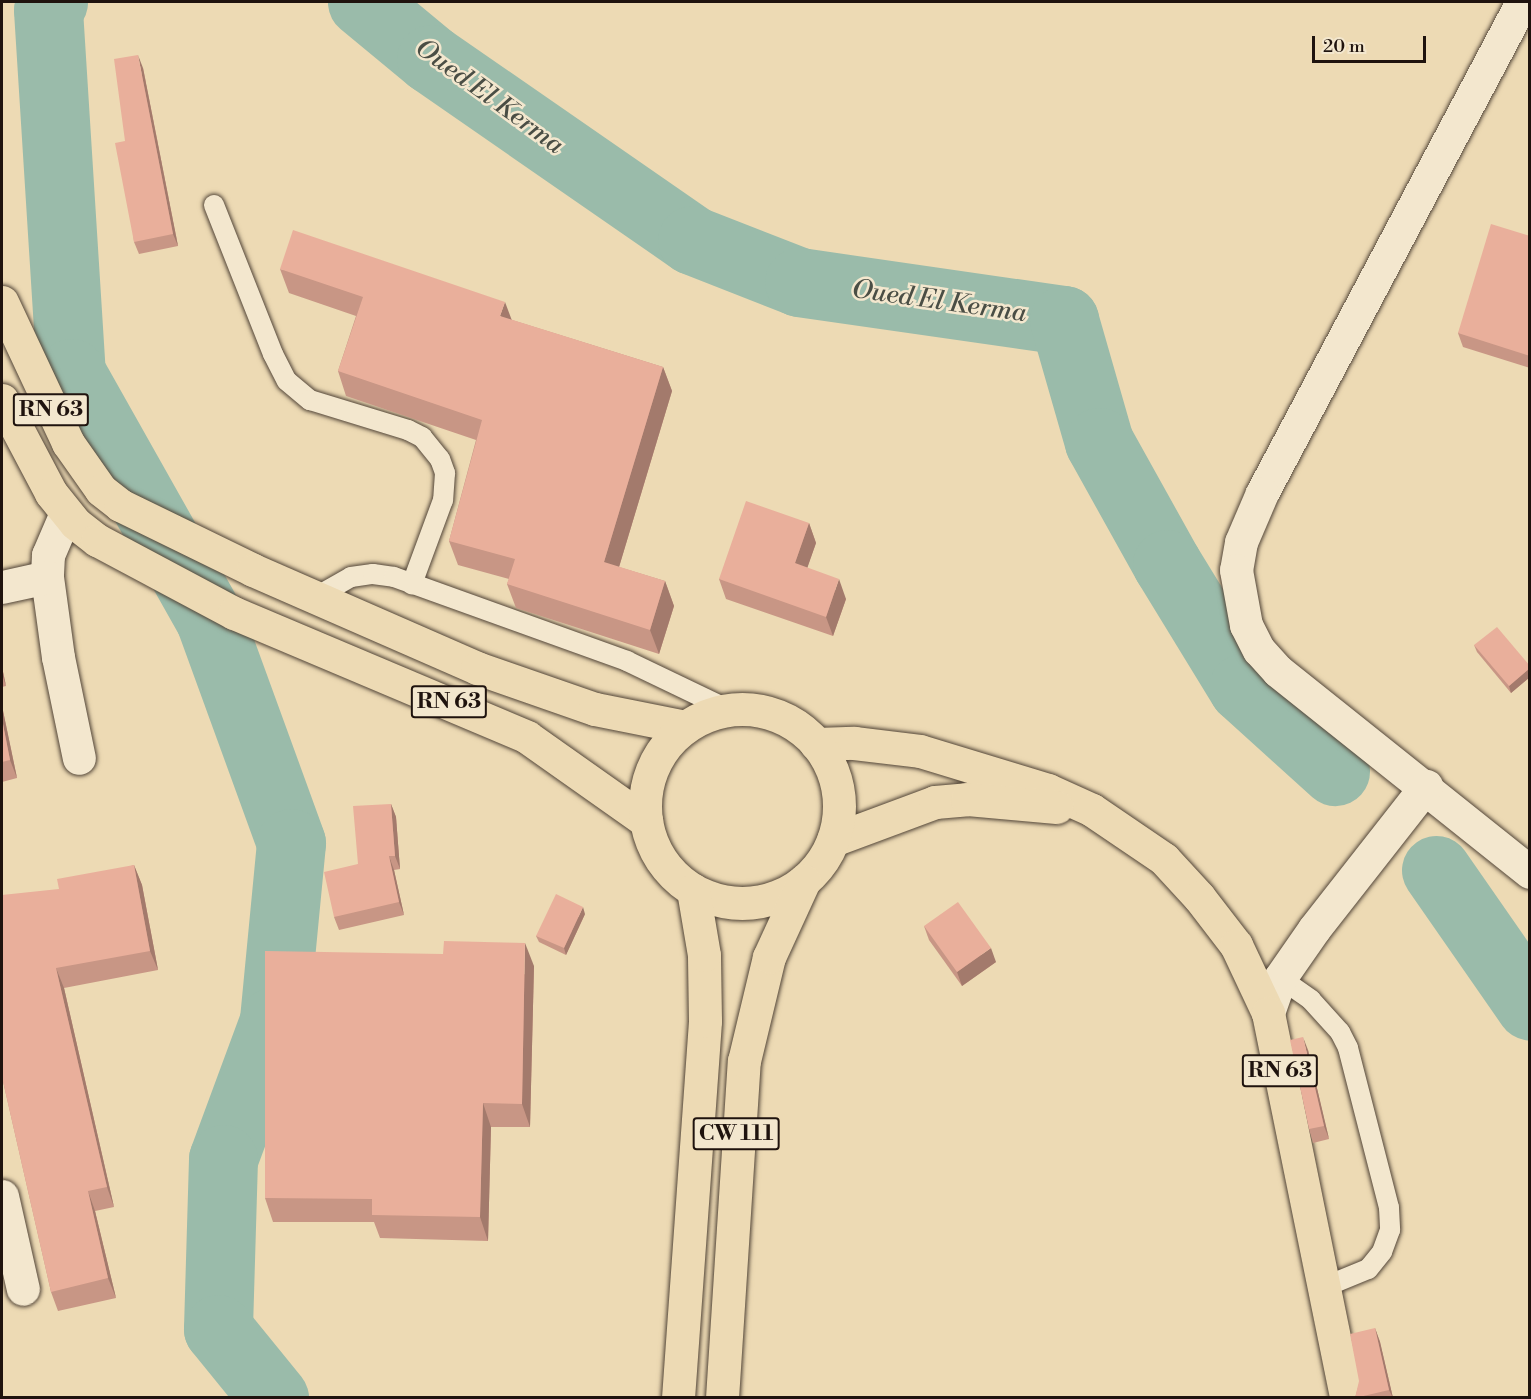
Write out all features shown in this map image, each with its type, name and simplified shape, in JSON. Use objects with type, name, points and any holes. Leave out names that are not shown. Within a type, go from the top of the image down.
[{"type":"main road","name":"RN 63","points":[[2,302],[68,444],[101,490],[120,505],[253,570],[477,668],[550,696],[685,727]]},
{"type":"main road","name":"RN 63","points":[[2,400],[35,468],[66,513],[97,540],[234,613],[503,724],[558,756],[646,821]]},
{"type":"main road","points":[[729,710],[777,716],[799,728],[816,744],[837,790],[838,815],[833,840],[821,863],[804,881],[782,895],[758,903],[732,903],[693,890],[666,868],[653,846],[646,821],[645,794],[652,769],[666,746],[685,727],[729,710]]},
{"type":"main road","points":[[816,744],[854,743],[920,751],[1048,790],[1092,810]]},
{"type":"main road","points":[[833,840],[935,802],[967,799],[1092,810]]},
{"type":"main road","name":"RN 63","points":[[1092,810],[1164,859],[1199,897],[1236,945],[1268,1013],[1346,1398]]},
{"type":"main road","name":"CW 111","points":[[722,1398],[744,1061],[769,957],[804,881]]},
{"type":"main road","name":"CW 111","points":[[678,1398],[705,1021],[704,955],[693,890]]},
{"type":"street","points":[[1522,2],[1262,493],[1241,542],[1236,570],[1246,625],[1266,657],[1278,671],[1426,786],[1530,872]]},
{"type":"street","points":[[66,513],[48,555],[47,577],[58,657],[79,758]]},
{"type":"street","points":[[2,587],[47,577]]},
{"type":"street","points":[[1268,1013],[1280,978],[1314,929],[1426,786]]},
{"type":"street","points":[[2,1196],[23,1289]]},
{"type":"lane","points":[[214,205],[287,381],[310,400],[415,434],[440,459],[445,473],[443,500],[412,584]]},
{"type":"lane","points":[[316,597],[362,575],[384,575],[627,662],[729,710]]},
{"type":"lane","points":[[1280,978],[1311,1000],[1340,1032],[1348,1048],[1389,1208],[1390,1230],[1382,1252],[1368,1269],[1322,1288]]},
{"type":"building","points":[[138,55],[173,234],[134,242],[115,143],[125,141],[114,59]]},
{"type":"building","points":[[1491,224],[1530,236],[1530,356],[1458,333]]},
{"type":"building","points":[[293,230],[505,302],[500,316],[663,367],[604,562],[665,581],[650,630],[507,584],[515,559],[449,541],[482,420],[338,371],[363,297],[280,269]]},
{"type":"building","points":[[746,501],[809,523],[795,563],[839,579],[826,617],[719,579]]},
{"type":"building","points":[[1497,627],[1530,666],[1509,686],[1474,645]]},
{"type":"building","points":[[2,719],[10,760],[2,762]]},
{"type":"building","points":[[391,804],[395,856],[389,856],[399,902],[334,917],[324,872],[358,864],[353,806]]},
{"type":"building","points":[[134,865],[150,951],[56,968],[107,1187],[88,1191],[108,1278],[51,1292],[2,1077],[2,895],[59,889],[57,879]]},
{"type":"building","points":[[556,894],[583,907],[564,948],[536,936]]},
{"type":"building","points":[[958,902],[991,948],[957,972],[924,926]]},
{"type":"building","points":[[444,941],[525,943],[522,1104],[483,1103],[480,1217],[372,1215],[372,1199],[265,1198],[265,951],[443,954]]},
{"type":"building","points":[[1303,1037],[1324,1126],[1309,1129],[1290,1040]]},
{"type":"building","points":[[1375,1328],[1389,1390],[1355,1398],[1359,1381],[1350,1334]]},
{"type":"waterway","points":[[53,2],[48,10],[71,373],[210,620],[291,843],[274,1021],[223,1159],[218,1329],[274,1398]]},
{"type":"waterway","name":"Oued El Kerma","points":[[362,2],[431,59],[692,240],[799,282],[1064,320],[1099,442],[1167,564],[1243,688],[1335,771]]},
{"type":"waterway","name":"Oued El Kerma","points":[[1436,870],[1530,1005]]}]
